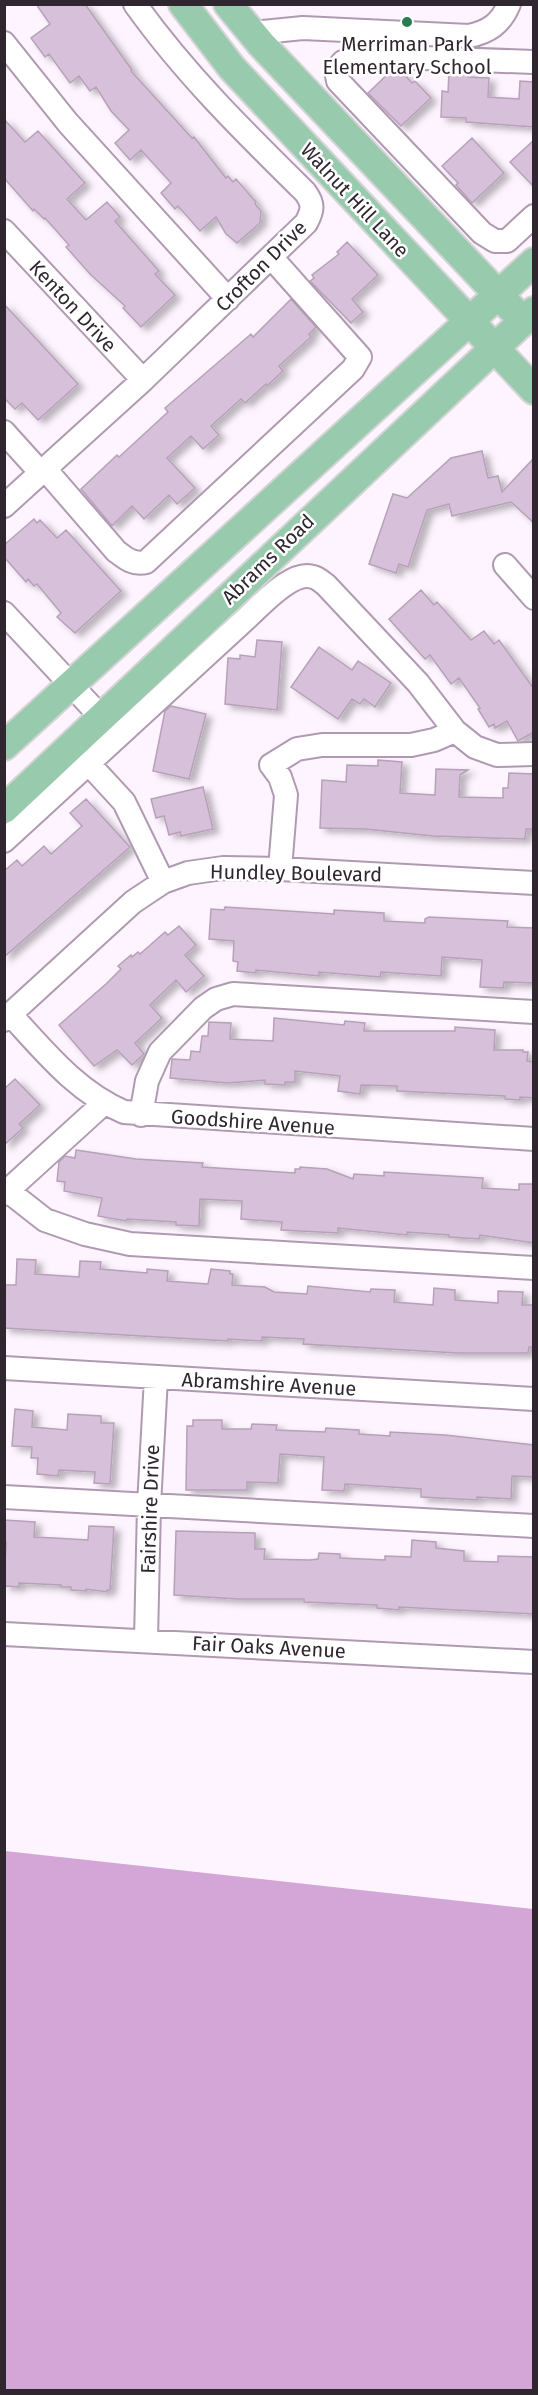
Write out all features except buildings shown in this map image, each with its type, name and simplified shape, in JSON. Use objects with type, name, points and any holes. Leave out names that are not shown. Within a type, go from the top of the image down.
[{"type":"main road","name":"Walnut Hill Lane","points":[[183,4],[232,68],[534,390]]},
{"type":"main road","name":"Walnut Hill Lane","points":[[228,4],[308,93],[498,295],[530,322]]},
{"type":"main road","name":"Abrams Road","points":[[4,746],[534,262]]},
{"type":"main road","name":"Abrams Road","points":[[4,809],[360,472],[495,348],[530,322]]},
{"type":"street","name":"Crofton Drive","points":[[4,506],[143,380],[272,257],[306,223],[312,212],[313,202],[223,112],[162,42],[135,4]]},
{"type":"street","points":[[253,33],[303,28],[469,36],[483,33],[496,25],[505,14],[509,4]]},
{"type":"street","points":[[4,43],[68,123],[228,299]]},
{"type":"street","points":[[308,93],[343,62],[368,56],[534,62]]},
{"type":"street","points":[[336,70],[338,81],[482,233],[495,241],[507,242],[534,216]]},
{"type":"street","name":"Kenton Drive","points":[[4,231],[143,380]]},
{"type":"street","points":[[4,432],[116,551],[138,564],[146,562],[353,369],[360,357],[272,257]]},
{"type":"street","points":[[505,565],[534,598]]},
{"type":"street","points":[[4,841],[285,584],[296,578],[312,576],[326,585],[418,683],[455,731],[475,747],[497,755],[534,754]]},
{"type":"street","points":[[4,613],[102,718]]},
{"type":"street","points":[[280,869],[286,795],[280,777],[271,765],[297,748],[322,745],[411,745],[434,740],[455,731]]},
{"type":"street","points":[[88,763],[124,802],[163,882]]},
{"type":"street","name":"Hundley Boulevard","points":[[8,1018],[133,902],[163,882],[188,873],[223,868],[280,869],[534,883]]},
{"type":"street","points":[[141,1115],[147,1081],[160,1052],[203,1008],[216,999],[233,994],[534,1012]]},
{"type":"street","name":"Goodshire Avenue","points":[[8,1018],[80,1087],[104,1103],[124,1112],[141,1115],[534,1139]]},
{"type":"street","points":[[104,1103],[6,1193],[45,1220],[85,1234],[130,1244],[534,1268]]},
{"type":"street","name":"Abramshire Avenue","points":[[4,1368],[534,1399]]},
{"type":"street","name":"Fairshire Drive","points":[[146,1640],[149,1505],[156,1377]]},
{"type":"street","points":[[4,1497],[534,1526]]},
{"type":"street","name":"Fair Oaks Avenue","points":[[4,1634],[534,1662]]},
{"type":"shaded area","points":[[5,1851],[533,1909],[533,2390],[5,2390]]},
{"type":"place","name":"Merriman Park Elementary School","points":[[407,22]]}]
